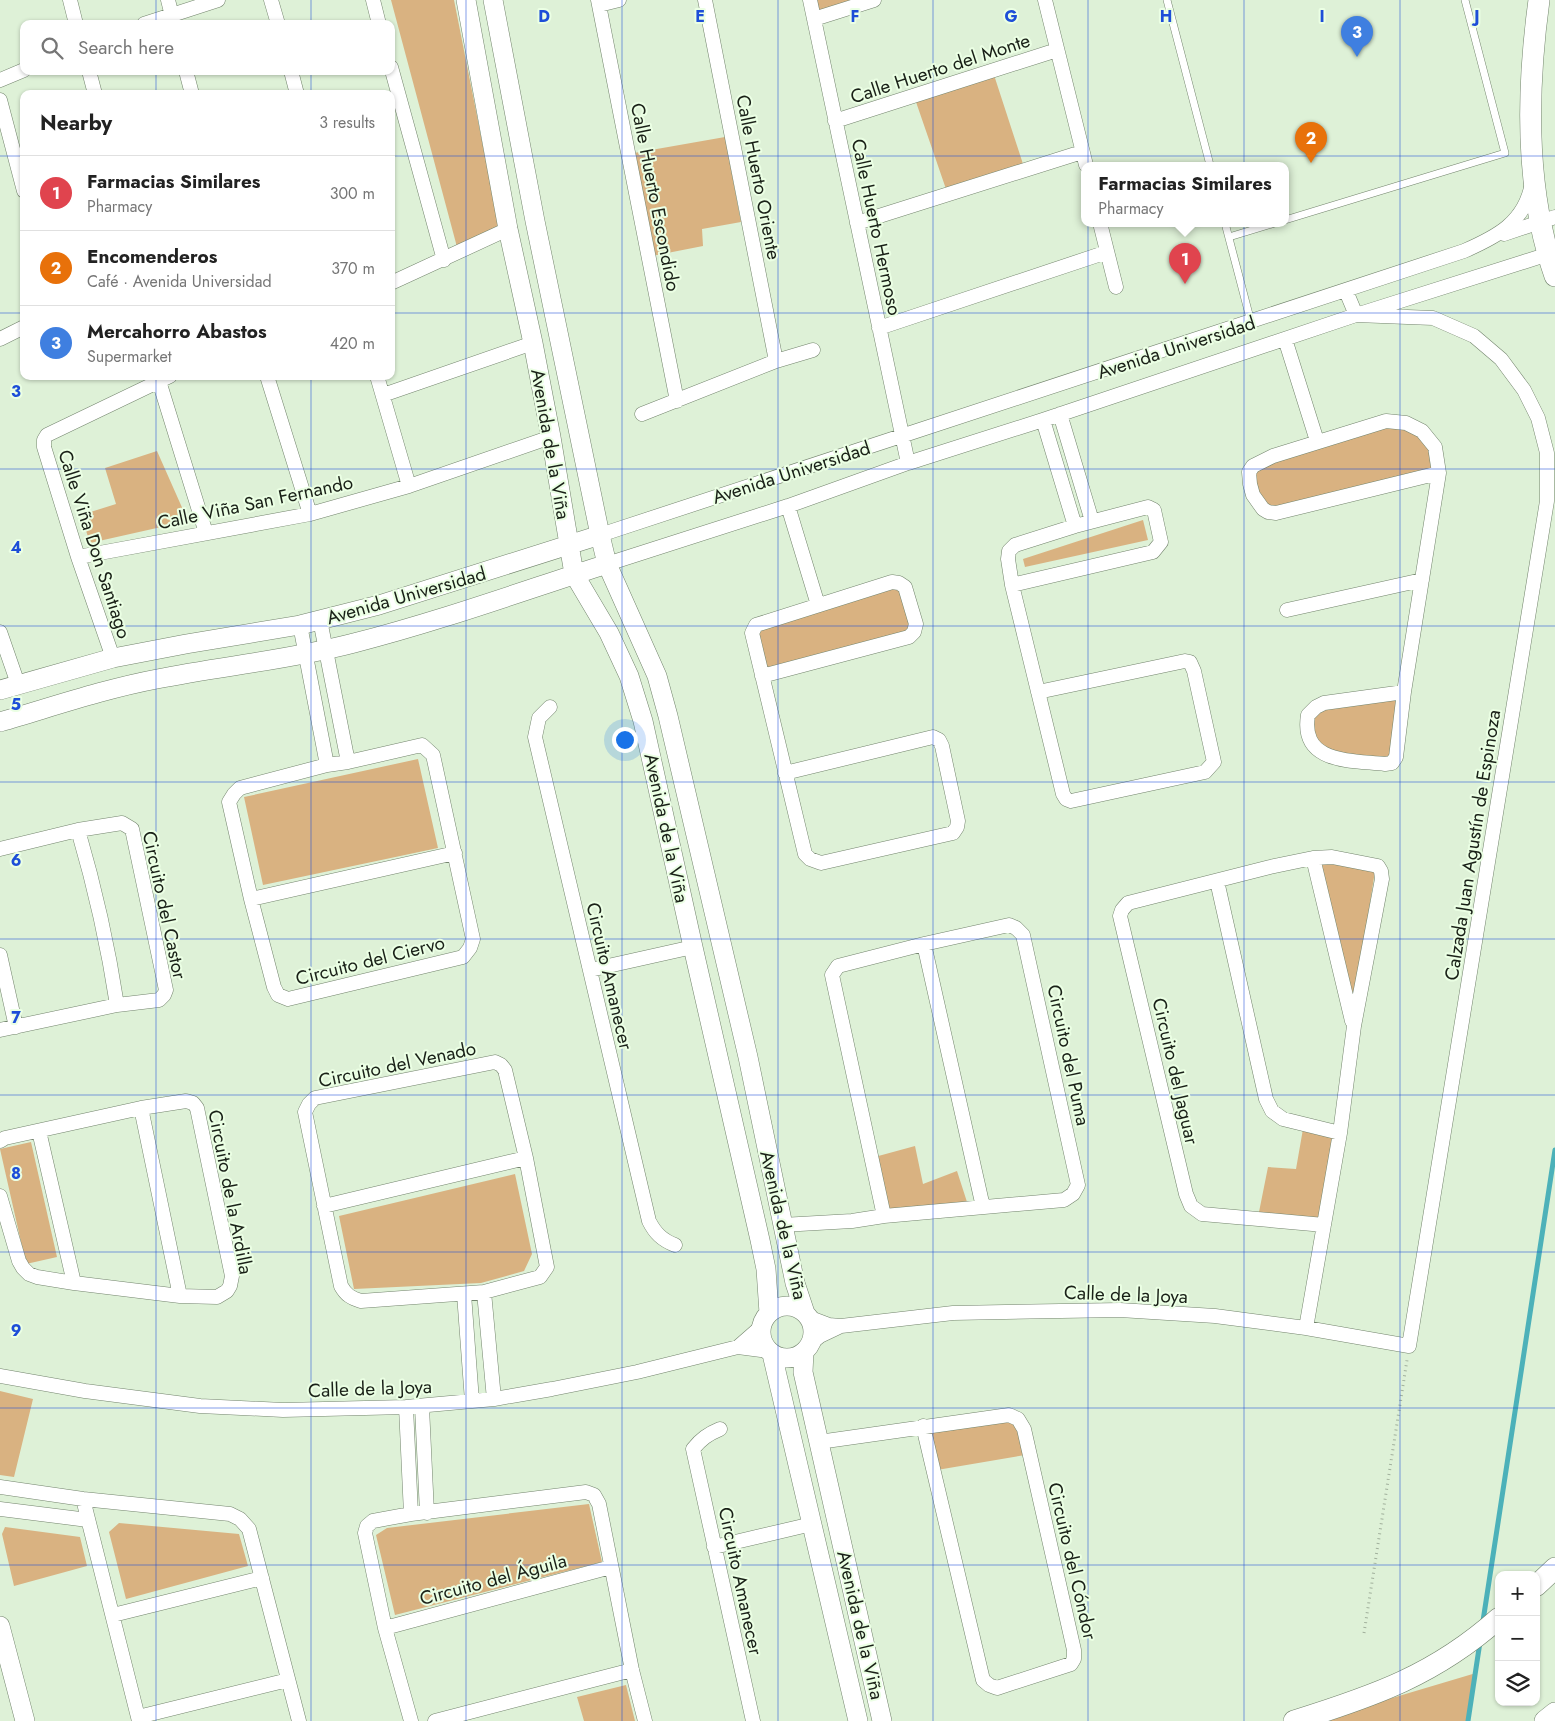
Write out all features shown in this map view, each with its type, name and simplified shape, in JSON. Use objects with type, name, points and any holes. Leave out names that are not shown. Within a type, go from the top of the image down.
[{"type":"main road","points":[[1539,0],[1531,89],[1531,128],[1534,170],[1548,219],[1555,276]]},
{"type":"main road","points":[[1540,1582],[1555,1568]]},
{"type":"main road","points":[[1294,1721],[1364,1699],[1436,1666],[1477,1637],[1495,1621]]},
{"type":"main road","points":[[1545,1721],[1555,1713]]},
{"type":"street","points":[[70,0],[75,20]]},
{"type":"street","points":[[168,0],[172,19],[218,0]]},
{"type":"street","points":[[271,0],[277,20]]},
{"type":"street","points":[[373,0],[378,20]]},
{"type":"street","name":"Avenida de la Viña","points":[[466,0],[508,229],[551,437],[574,574],[609,633],[629,676],[643,721],[766,1269],[765,1320]]},
{"type":"street","name":"Avenida de la Viña","points":[[493,0],[535,221],[600,535],[607,564],[656,676],[668,716],[748,1057],[795,1284],[807,1315]]},
{"type":"street","points":[[599,3],[619,0]]},
{"type":"street","name":"Calle Huerto Oriente","points":[[705,0],[776,361]]},
{"type":"street","name":"Calle Huerto Hermoso","points":[[810,0],[908,463]]},
{"type":"street","points":[[814,19],[874,0]]},
{"type":"street","points":[[857,223],[1084,159],[1045,0]]},
{"type":"street","name":"Calle Huerto Escondido","points":[[599,3],[678,401]]},
{"type":"street","name":"Calle Huerto del Monte","points":[[835,121],[1057,50]]},
{"type":"street","points":[[0,80],[20,72]]},
{"type":"street","points":[[90,75],[94,90]]},
{"type":"street","points":[[187,75],[191,90]]},
{"type":"street","points":[[292,75],[296,90]]},
{"type":"street","points":[[393,75],[444,260]]},
{"type":"street","points":[[0,100],[20,176]]},
{"type":"street","name":"Avenida Universidad","points":[[0,690],[113,658],[300,625],[430,590],[1464,251],[1494,237],[1513,222],[1525,204],[1531,189],[1534,170]]},
{"type":"street","points":[[1494,237],[1548,219]]},
{"type":"street","points":[[1101,227],[1116,287]]},
{"type":"street","points":[[395,281],[508,229]]},
{"type":"street","points":[[880,328],[1107,252]]},
{"type":"street","name":"Avenida Universidad","points":[[0,722],[103,691],[156,679],[306,654],[354,643],[457,613],[788,506],[908,463],[1043,420],[1356,315],[1551,253]]},
{"type":"street","points":[[1346,291],[1356,315]]},
{"type":"street","name":"Avenida Universidad","points":[[1356,315],[1433,318],[1474,336],[1501,359]]},
{"type":"street","points":[[0,339],[20,329]]},
{"type":"street","points":[[1285,339],[1317,441]]},
{"type":"street","points":[[383,395],[533,343]]},
{"type":"street","points":[[642,414],[776,361],[813,350]]},
{"type":"street","name":"Calzada Juan Agustín de Espinoza","points":[[1409,1346],[1547,501],[1547,453],[1538,418],[1524,390],[1501,359]]},
{"type":"street","name":"Calle Viña Don Santiago","points":[[113,658],[78,557],[44,447],[44,440],[47,435],[163,380]]},
{"type":"street","points":[[165,380],[206,533]]},
{"type":"street","points":[[268,380],[310,514]]},
{"type":"street","points":[[378,380],[409,486]]},
{"type":"street","points":[[1060,414],[1092,521]]},
{"type":"street","points":[[1043,420],[1075,526]]},
{"type":"street","points":[[1404,692],[1324,703],[1316,707],[1308,715],[1307,732],[1309,740],[1314,748],[1330,757],[1385,764],[1392,763],[1396,757],[1404,692],[1439,473],[1435,447],[1422,431],[1406,423],[1386,421],[1267,458],[1253,466],[1249,472],[1253,495],[1263,509],[1276,513],[1439,473]]},
{"type":"street","name":"Calle Viña San Fernando","points":[[78,557],[310,514],[409,486],[551,437]]},
{"type":"street","points":[[788,506],[818,605]]},
{"type":"street","points":[[1012,585],[1153,552],[1161,542],[1154,510],[1148,507],[1092,521],[1014,545],[1009,551],[1008,559],[1012,585],[1038,692],[1063,794],[1066,799],[1071,801],[1205,772],[1214,762],[1194,671],[1190,662],[1185,661],[1038,692]]},
{"type":"street","points":[[1287,610],[1422,580]]},
{"type":"street","points":[[762,676],[909,637],[914,632],[916,624],[905,587],[899,583],[892,582],[756,626],[753,628],[752,633],[762,676],[785,772],[805,854],[816,862],[821,863],[954,833],[957,828],[958,821],[942,746],[939,740],[933,737],[785,772]]},
{"type":"street","points":[[320,620],[348,762]]},
{"type":"street","points":[[300,625],[327,765]]},
{"type":"street","points":[[0,632],[18,684]]},
{"type":"street","name":"Circuito Amanecer","points":[[550,707],[539,718],[535,737],[649,1221],[654,1231],[664,1241],[675,1246]]},
{"type":"street","name":"Circuito del Ciervo","points":[[422,746],[433,755],[473,939],[470,948],[463,956],[288,999],[278,995],[274,987],[251,899],[229,802],[240,788],[327,765],[422,746]]},
{"type":"street","name":"Circuito del Castor","points":[[0,848],[78,830],[122,823],[128,825],[132,830],[166,990],[159,1000],[118,1005],[0,1030]]},
{"type":"street","points":[[78,830],[102,921],[118,1005]]},
{"type":"street","points":[[251,899],[455,853]]},
{"type":"street","name":"Circuito del Jaguar","points":[[1306,1328],[1324,1226],[1340,1133],[1354,1026],[1382,879],[1381,871],[1378,866],[1332,857],[1313,858],[1128,903],[1120,916],[1186,1194],[1191,1206],[1202,1214],[1324,1226]]},
{"type":"street","name":"Circuito del Jaguar","points":[[1313,858],[1354,1026]]},
{"type":"street","points":[[677,873],[703,868]]},
{"type":"street","points":[[1217,882],[1266,1099],[1272,1111],[1283,1119],[1340,1133]]},
{"type":"street","name":"Circuito del Puma","points":[[782,1225],[852,1221],[884,1216],[1064,1200],[1073,1194],[1078,1185],[1023,935],[1016,928],[1009,925],[924,944],[838,966],[832,975],[884,1216]]},
{"type":"street","points":[[924,944],[983,1207]]},
{"type":"street","points":[[590,970],[693,948]]},
{"type":"street","points":[[0,955],[16,1027]]},
{"type":"street","points":[[720,1064],[748,1057]]},
{"type":"street","name":"Circuito del Venado","points":[[495,1062],[505,1070],[526,1158],[547,1267],[540,1277],[484,1292],[361,1301],[346,1294],[340,1286],[305,1112],[315,1098],[495,1062]]},
{"type":"street","name":"Circuito de la Ardilla","points":[[0,1141],[5,1138],[141,1108],[186,1101],[192,1103],[197,1108],[199,1117],[232,1276],[230,1286],[227,1291],[217,1297],[180,1296],[74,1284],[29,1274],[23,1268],[2,1212],[0,1196]]},
{"type":"street","points":[[141,1108],[180,1296]]},
{"type":"street","points":[[38,1131],[74,1284]]},
{"type":"street","points":[[324,1206],[526,1158]]},
{"type":"street","points":[[484,1292],[494,1398]]},
{"type":"street","points":[[464,1294],[472,1401]]},
{"type":"street","points":[[787,1306],[794,1307],[807,1315],[813,1330],[807,1348],[797,1357],[788,1358],[780,1357],[770,1352],[762,1339],[765,1320],[780,1307],[787,1306]]},
{"type":"street","name":"Calle de la Joya","points":[[807,1315],[830,1325],[841,1326],[953,1313],[1120,1310],[1215,1316],[1306,1328],[1409,1346]]},
{"type":"street","name":"Calle de la Joya","points":[[738,1347],[765,1320]]},
{"type":"street","name":"Calle de la Joya","points":[[807,1348],[830,1330],[841,1326]]},
{"type":"street","name":"Calle de la Joya","points":[[0,1376],[85,1391],[200,1406],[283,1410],[422,1407],[494,1398],[637,1372],[738,1347],[770,1352]]},
{"type":"street","name":"Avenida de la Viña","points":[[807,1348],[803,1372],[882,1721]]},
{"type":"street","name":"Avenida de la Viña","points":[[770,1352],[858,1721]]},
{"type":"street","points":[[406,1407],[411,1514]]},
{"type":"street","points":[[422,1407],[427,1512]]},
{"type":"street","name":"Circuito del Cóndor","points":[[819,1442],[923,1426],[1009,1415],[1018,1419],[1024,1429],[1074,1650],[1074,1659],[1071,1664],[997,1688],[983,1680],[923,1426]]},
{"type":"street","name":"Circuito Amanecer","points":[[720,1429],[709,1433],[693,1449],[753,1721]]},
{"type":"street","points":[[0,1487],[83,1499],[230,1514],[240,1519],[249,1528],[299,1721]]},
{"type":"street","points":[[411,1721],[385,1628],[366,1533],[367,1526],[373,1522],[411,1514],[586,1492],[594,1495],[599,1504],[632,1670],[645,1721]]},
{"type":"street","points":[[83,1499],[138,1719],[288,1680]]},
{"type":"street","points":[[0,1509],[88,1520]]},
{"type":"street","points":[[714,1547],[812,1524]]},
{"type":"street","name":"Circuito del Águila","points":[[385,1628],[611,1567]]},
{"type":"street","points":[[112,1615],[262,1578]]},
{"type":"street","points":[[832,1608],[856,1602]]},
{"type":"street","points":[[0,1626],[25,1721]]},
{"type":"street","points":[[435,1721],[632,1670]]},
{"type":"lane","points":[[1168,0],[1209,162]]},
{"type":"lane","points":[[1289,219],[1505,153],[1465,0]]},
{"type":"lane","points":[[1226,227],[1251,322]]},
{"type":"lane","points":[[1229,237],[1262,227]]},
{"type":"path","points":[[1364,1634],[1409,1346]]},
{"type":"shaded area","points":[[391,0],[454,0],[499,227],[457,247]]},
{"type":"shaded area","points":[[813,0],[855,0],[815,12]]},
{"type":"shaded area","points":[[994,75],[1023,164],[946,189],[916,102]]},
{"type":"shaded area","points":[[725,137],[741,222],[702,229],[703,246],[652,256],[634,153]]},
{"type":"shaded area","points":[[1386,424],[1419,432],[1433,449],[1434,470],[1276,510],[1264,506],[1252,484],[1255,470]]},
{"type":"shaded area","points":[[157,451],[188,521],[90,543],[81,515],[116,504],[105,468]]},
{"type":"shaded area","points":[[1143,520],[1148,540],[1025,567],[1023,559]]},
{"type":"shaded area","points":[[895,587],[903,590],[912,625],[907,635],[763,672],[757,628]]},
{"type":"shaded area","points":[[1400,698],[1391,760],[1387,762],[1322,749],[1310,738],[1311,719],[1321,706]]},
{"type":"shaded area","points":[[418,759],[438,848],[263,885],[244,797]]},
{"type":"shaded area","points":[[1317,860],[1375,871],[1353,1012]]},
{"type":"shaded area","points":[[1303,1129],[1335,1135],[1324,1223],[1259,1212],[1268,1167],[1296,1169]]},
{"type":"shaded area","points":[[31,1142],[57,1257],[26,1264],[0,1149]]},
{"type":"shaded area","points":[[915,1146],[923,1184],[957,1171],[967,1202],[887,1209],[871,1158]]},
{"type":"shaded area","points":[[515,1174],[532,1254],[524,1271],[481,1283],[354,1289],[339,1216]]},
{"type":"shaded area","points":[[0,1391],[33,1399],[14,1477],[0,1475]]},
{"type":"shaded area","points":[[1011,1420],[1022,1426],[1025,1455],[937,1470],[926,1428]]},
{"type":"shaded area","points":[[589,1504],[602,1562],[395,1615],[376,1535],[387,1528]]},
{"type":"shaded area","points":[[119,1523],[239,1534],[248,1566],[126,1599],[109,1532]]},
{"type":"shaded area","points":[[5,1527],[80,1537],[87,1566],[14,1586],[2,1534]]},
{"type":"shaded area","points":[[1476,1673],[1468,1721],[1315,1721]]},
{"type":"shaded area","points":[[626,1685],[635,1721],[584,1721],[577,1697]]},
{"type":"waterway","points":[[1483,1621],[1555,1150]]},
{"type":"waterway","points":[[1468,1721],[1480,1642]]},
{"type":"place","name":"Mercahorro Abastos","points":[[1357,57]]},
{"type":"place","name":"Encomenderos","points":[[1311,163]]},
{"type":"place","name":"Farmacias Similares","points":[[1185,284]]}]
